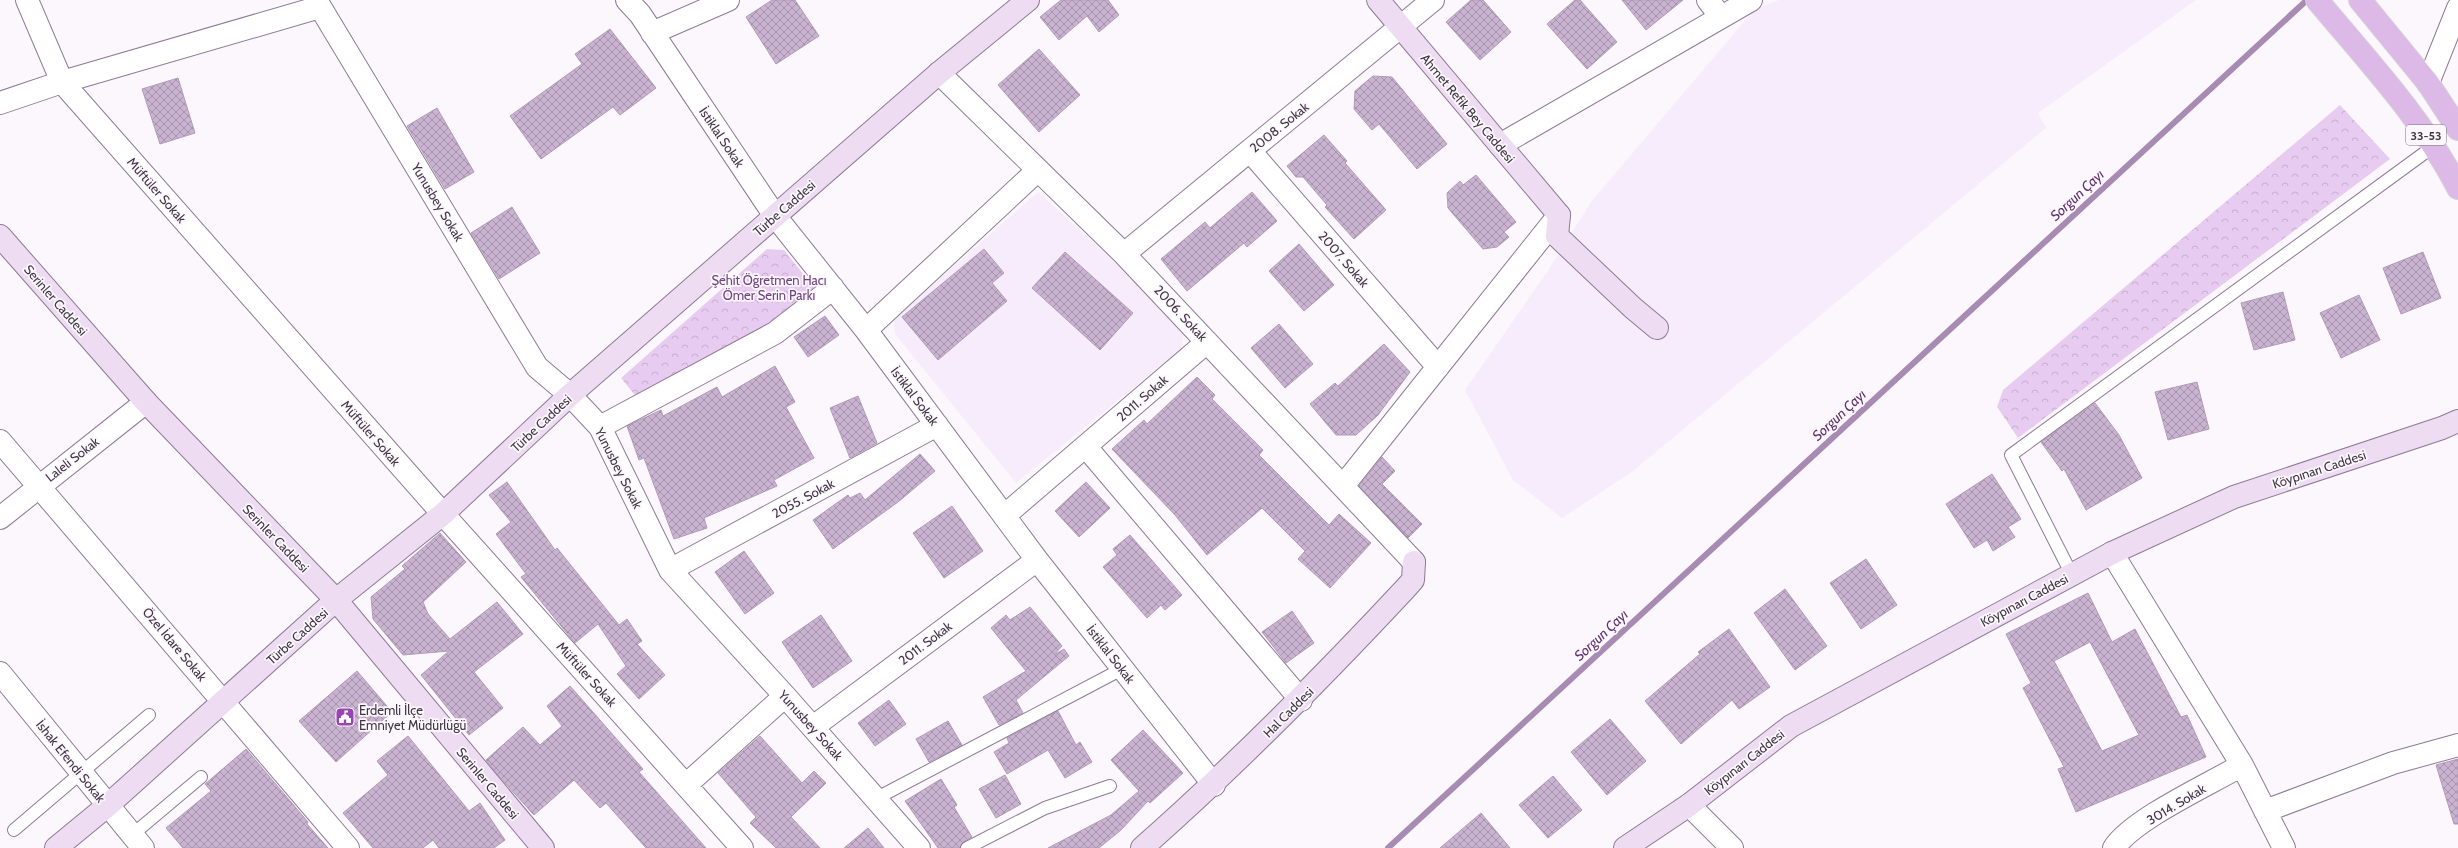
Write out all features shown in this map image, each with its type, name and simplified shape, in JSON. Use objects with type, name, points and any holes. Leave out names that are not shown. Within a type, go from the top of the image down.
[{"type":"main road","name":"33-53","points":[[2317,0],[2388,85],[2434,146],[2458,188]]},
{"type":"main road","name":"33-53","points":[[2360,0],[2428,83],[2458,129]]},
{"type":"street","name":"Müftüler Sokak","points":[[27,0],[62,82],[443,514],[742,848]]},
{"type":"street","name":"İstiklal Sokak","points":[[627,0],[652,33],[775,216],[866,330],[1036,560],[1214,784]]},
{"type":"street","points":[[652,33],[728,0]]},
{"type":"street","name":"Türbe Caddesi","points":[[56,848],[107,806],[336,600],[443,514],[570,395],[939,72],[1028,0]]},
{"type":"street","name":"Ahmet Refik Bey Caddesi","points":[[1378,0],[1559,215]]},
{"type":"street","name":"2008. Sokak","points":[[1124,254],[1401,28],[1433,0]]},
{"type":"street","points":[[1500,145],[1714,8],[1751,0]]},
{"type":"street","points":[[0,103],[62,82],[318,4]]},
{"type":"street","name":"Yunusbey Sokak","points":[[318,4],[537,367],[570,395],[600,427],[670,570],[877,798],[919,848]]},
{"type":"street","points":[[2428,83],[2458,8]]},
{"type":"street","name":"2006. Sokak","points":[[939,72],[1124,254],[1414,562]]},
{"type":"street","name":"2007. Sokak","points":[[1250,151],[1438,367]]},
{"type":"street","points":[[866,330],[1038,170]]},
{"type":"street","points":[[1559,215],[1557,236],[1633,308],[1657,328]]},
{"type":"street","points":[[1342,486],[1559,215]]},
{"type":"street","name":"Serinler Caddesi","points":[[0,236],[146,402],[336,600],[543,848]]},
{"type":"street","points":[[600,427],[775,334],[833,288]]},
{"type":"street","name":"2011. Sokak","points":[[1004,516],[1207,342]]},
{"type":"street","name":"Laleli Sokak","points":[[0,518],[39,485],[146,402]]},
{"type":"street","name":"Köypınarı Caddesi","points":[[1625,848],[1689,805],[1791,726],[2112,553],[2234,497],[2442,428],[2458,421]]},
{"type":"street","name":"2055. Sokak","points":[[670,570],[937,425]]},
{"type":"street","name":"Özel İdare Sokak","points":[[0,441],[348,848]]},
{"type":"street","points":[[1086,447],[1301,700]]},
{"type":"street","points":[[2112,553],[2242,765],[2284,848]]},
{"type":"street","name":"2011. Sokak","points":[[813,727],[1036,560]]},
{"type":"street","name":"Hal Caddesi","points":[[1142,848],[1214,784],[1301,700],[1406,590],[1413,580],[1414,562]]},
{"type":"street","name":"İshak Efendi Sokak","points":[[0,673],[137,842]]},
{"type":"street","points":[[686,784],[785,696]]},
{"type":"street","points":[[2265,811],[2393,763],[2458,745]]},
{"type":"street","name":"3014. Sokak","points":[[2114,848],[2119,840],[2156,813],[2242,765]]},
{"type":"street","points":[[1689,805],[1732,848]]},
{"type":"lane","points":[[2072,575],[2011,455],[2434,146]]},
{"type":"lane","points":[[877,798],[1122,669]]},
{"type":"lane","points":[[14,830],[82,774],[149,715]]},
{"type":"lane","points":[[137,842],[200,777]]},
{"type":"lane","points":[[967,848],[1045,808],[1110,786]]},
{"type":"shaded area","points":[[1779,0],[2196,0],[2038,113],[2046,128],[1633,471],[1562,518],[1513,480],[1465,390],[1549,269],[1591,202],[1754,10]]},
{"type":"shaded area","points":[[1038,192],[1185,326],[1181,349],[1016,483],[895,334],[894,319]]},
{"type":"green space","points":[[2340,105],[2390,159],[2018,438],[1997,407],[2003,390]]},
{"type":"green space","name":"Şehit Öğretmen Hacı Ömer Serin Parkı","points":[[767,249],[784,250],[816,290],[761,331],[638,399],[621,378]]},
{"type":"building","points":[[772,0],[795,0],[819,36],[776,64],[746,17]]},
{"type":"building","points":[[1061,0],[1108,0],[1119,15],[1099,32],[1087,16],[1059,40],[1040,17]]},
{"type":"building","points":[[1471,0],[1483,0],[1511,32],[1480,60],[1446,22]]},
{"type":"building","points":[[1575,0],[1580,0],[1617,42],[1587,69],[1547,24]]},
{"type":"building","points":[[1622,0],[1683,0],[1646,30]]},
{"type":"building","points":[[610,29],[656,88],[620,115],[613,107],[541,159],[510,116],[582,64],[575,54]]},
{"type":"building","points":[[1039,49],[1080,95],[1039,132],[998,85]]},
{"type":"building","points":[[1373,76],[1392,77],[1447,144],[1417,169],[1379,124],[1372,130],[1354,109],[1355,91]]},
{"type":"building","points":[[178,78],[195,133],[160,144],[142,89]]},
{"type":"building","points":[[437,108],[474,172],[445,189],[407,126]]},
{"type":"building","points":[[1324,135],[1347,161],[1345,163],[1386,210],[1354,239],[1325,207],[1327,205],[1303,177],[1296,177],[1287,166]]},
{"type":"building","points":[[1476,175],[1516,222],[1504,232],[1509,237],[1497,247],[1483,249],[1448,208],[1447,193],[1460,181],[1463,185]]},
{"type":"building","points":[[1252,192],[1277,221],[1247,247],[1244,243],[1187,291],[1161,259],[1205,222],[1210,228]]},
{"type":"building","points":[[512,207],[540,253],[499,279],[471,233]]},
{"type":"building","points":[[1299,244],[1334,285],[1304,311],[1269,271]]},
{"type":"building","points":[[984,249],[1004,273],[992,283],[1007,301],[938,360],[902,317]]},
{"type":"building","points":[[1065,252],[1133,313],[1100,350],[1032,288]]},
{"type":"building","points":[[2423,252],[2441,298],[2401,314],[2383,268]]},
{"type":"building","points":[[2283,292],[2295,340],[2254,350],[2241,303]]},
{"type":"building","points":[[2359,295],[2380,340],[2341,358],[2320,313]]},
{"type":"building","points":[[825,316],[839,335],[808,357],[794,337]]},
{"type":"building","points":[[1279,324],[1313,364],[1285,388],[1251,348]]},
{"type":"building","points":[[1384,344],[1410,372],[1378,415],[1356,435],[1336,435],[1310,404],[1335,383],[1338,386]]},
{"type":"building","points":[[775,366],[795,402],[786,407],[814,458],[774,480],[777,486],[704,518],[707,528],[674,539],[644,458],[639,460],[627,426],[661,410],[663,416],[717,387],[722,397]]},
{"type":"building","points":[[1197,377],[1215,395],[1212,399],[1263,450],[1259,455],[1329,525],[1339,514],[1371,543],[1330,588],[1298,559],[1305,551],[1262,508],[1207,555],[1175,515],[1112,449],[1144,420],[1147,424]]},
{"type":"building","points":[[2197,382],[2209,429],[2168,440],[2155,392]]},
{"type":"building","points":[[858,396],[877,443],[850,458],[830,408]]},
{"type":"building","points":[[2095,403],[2119,435],[2142,478],[2086,510],[2064,469],[2062,471],[2041,442]]},
{"type":"building","points":[[920,454],[935,471],[898,502],[833,549],[813,520],[848,495],[850,498],[860,493],[865,500]]},
{"type":"building","points":[[1382,457],[1395,471],[1382,484],[1422,524],[1408,538],[1359,486]]},
{"type":"building","points":[[1992,474],[2021,519],[2008,527],[2015,537],[1993,551],[1987,540],[1974,548],[1946,504]]},
{"type":"building","points":[[507,482],[555,550],[557,548],[619,625],[627,619],[642,641],[637,644],[665,675],[639,699],[617,674],[626,666],[598,624],[575,643],[521,577],[526,574],[496,534],[511,522],[489,495]]},
{"type":"building","points":[[1086,482],[1110,508],[1079,537],[1055,511]]},
{"type":"building","points":[[952,506],[983,551],[944,578],[913,533]]},
{"type":"building","points":[[440,533],[466,562],[423,602],[428,614],[450,639],[497,602],[523,634],[474,672],[503,708],[469,735],[421,675],[449,651],[403,655],[373,619],[371,597],[405,569],[402,566]]},
{"type":"building","points":[[1130,535],[1182,595],[1165,610],[1161,605],[1147,618],[1103,567],[1117,555],[1113,549]]},
{"type":"building","points":[[744,551],[774,593],[745,614],[715,572]]},
{"type":"building","points":[[1866,559],[1897,605],[1861,629],[1830,583]]},
{"type":"building","points":[[1785,589],[1827,646],[1795,670],[1754,613]]},
{"type":"building","points":[[2088,593],[2112,642],[2135,629],[2181,717],[2187,715],[2206,757],[2076,812],[2058,769],[2064,767],[2023,688],[2031,683],[2006,634]],"holes":[[[2090,642],[2139,735],[2102,751],[2054,661]]]},
{"type":"building","points":[[1030,607],[1062,646],[1054,655],[1064,649],[1069,656],[1016,700],[1023,713],[999,725],[983,697],[1026,671],[991,628],[1006,615],[1010,620]]},
{"type":"building","points":[[1292,611],[1314,643],[1286,663],[1262,632]]},
{"type":"building","points":[[821,615],[852,661],[813,688],[782,642]]},
{"type":"building","points":[[1729,629],[1770,687],[1739,709],[1732,700],[1681,744],[1645,701],[1700,654],[1698,652]]},
{"type":"building","name":"Erdemli İlçe Emniyet Müdürlüğü","points":[[357,671],[392,712],[336,762],[299,721]]},
{"type":"building","points":[[570,686],[643,769],[639,772],[706,848],[646,848],[606,803],[600,808],[574,780],[534,815],[497,774],[486,760],[523,727],[540,745],[562,726],[547,706]]},
{"type":"building","points":[[889,700],[906,724],[875,746],[858,723]]},
{"type":"building","points":[[1058,711],[1076,745],[1080,742],[1092,762],[1065,778],[1048,750],[1007,774],[994,752],[1009,743],[1007,738]]},
{"type":"building","points":[[1610,719],[1646,761],[1607,795],[1571,752]]},
{"type":"building","points":[[948,721],[962,745],[929,762],[916,739]]},
{"type":"building","points":[[1143,730],[1183,773],[1150,803],[1148,801],[1121,830],[1099,848],[1048,848],[1111,815],[1139,791],[1111,760]]},
{"type":"building","points":[[408,736],[469,811],[480,803],[505,840],[494,848],[439,848],[433,840],[423,848],[373,848],[343,813],[388,775],[377,761]]},
{"type":"building","points":[[760,736],[802,783],[814,771],[826,783],[791,817],[820,848],[776,848],[750,823],[756,817],[718,773]]},
{"type":"building","points":[[246,749],[328,848],[183,848],[166,828],[211,791],[205,784]]},
{"type":"building","points":[[2458,759],[2458,824],[2454,824],[2436,765]]},
{"type":"building","points":[[1005,775],[1021,804],[996,818],[979,789]]},
{"type":"building","points":[[1553,776],[1582,810],[1548,838],[1519,805]]},
{"type":"building","points":[[941,779],[957,805],[954,807],[972,837],[963,842],[960,848],[938,848],[905,801]]},
{"type":"building","points":[[1481,813],[1510,848],[1440,848]]},
{"type":"building","points":[[868,828],[884,848],[844,848]]},
{"type":"waterway","name":"Sorgun Çayı","points":[[1388,848],[2307,0]]},
{"type":"place","name":"Erdemli İlçe Emniyet Müdürlüğü","points":[[345,717]]}]
